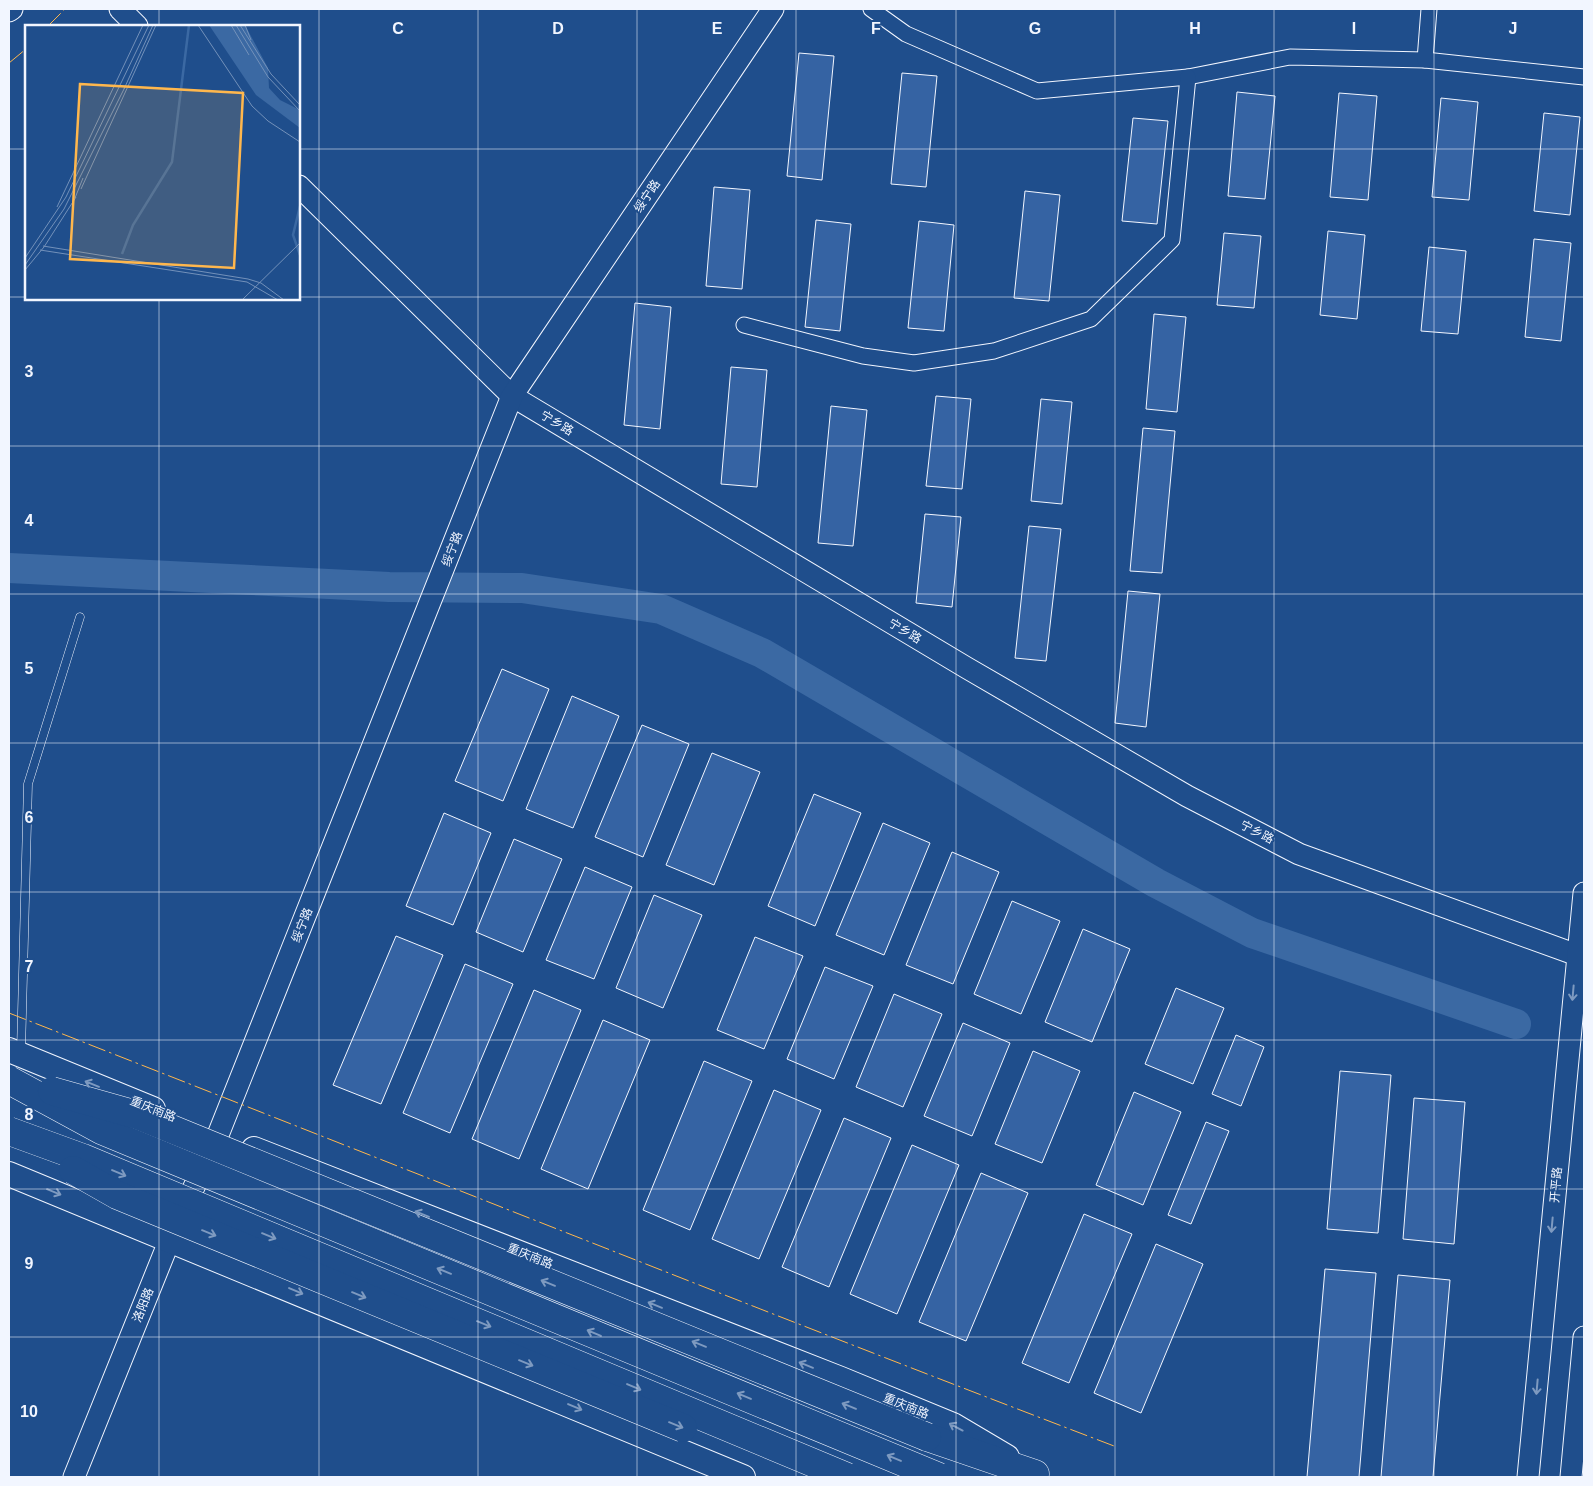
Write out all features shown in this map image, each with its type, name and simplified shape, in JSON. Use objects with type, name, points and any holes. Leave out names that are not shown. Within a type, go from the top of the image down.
[{"type":"highway","points":[[12,1066],[137,1115],[926,1437],[1039,1475]]},
{"type":"highway","points":[[12,1066],[101,1130],[939,1477]]},
{"type":"highway","points":[[9,1132],[117,1195],[803,1477]]},
{"type":"highway","points":[[9,1132],[83,1158],[848,1477]]},
{"type":"main road","name":"重庆南路","points":[[12,1066],[218,1135],[372,1194],[936,1418],[953,1425],[1039,1475]]},
{"type":"main road","points":[[9,1174],[743,1477]]},
{"type":"street","points":[[120,9],[136,25]]},
{"type":"street","name":"绥宁路","points":[[218,1135],[512,396],[773,9]]},
{"type":"street","points":[[871,9],[906,34],[1037,91],[1188,77],[1290,57],[1425,60],[1584,77]]},
{"type":"street","points":[[1425,60],[1429,9]]},
{"type":"street","points":[[744,325],[863,356],[914,363],[994,351],[1091,319],[1172,240],[1188,77]]},
{"type":"street","name":"宁乡路","points":[[300,187],[512,396],[966,668],[1187,796],[1299,854],[1581,958]]},
{"type":"street","name":"开平路","points":[[1528,1477],[1581,958],[1584,893]]},
{"type":"street","name":"洛阳路","points":[[74,1477],[170,1239],[218,1135]]},
{"type":"street","points":[[1571,1477],[1584,1337]]},
{"type":"lane","points":[[12,1066],[28,784],[80,616]]},
{"type":"building","points":[[799,53],[834,56],[822,180],[787,176]]},
{"type":"building","points":[[902,73],[937,76],[926,187],[891,184]]},
{"type":"building","points":[[1237,92],[1275,96],[1265,199],[1228,196]]},
{"type":"building","points":[[1339,93],[1377,96],[1368,200],[1330,197]]},
{"type":"building","points":[[1441,98],[1478,102],[1469,200],[1432,197]]},
{"type":"building","points":[[1544,113],[1580,117],[1570,215],[1534,211]]},
{"type":"building","points":[[1133,118],[1168,121],[1157,224],[1122,221]]},
{"type":"building","points":[[714,187],[750,190],[742,289],[706,286]]},
{"type":"building","points":[[1025,191],[1060,195],[1049,301],[1014,298]]},
{"type":"building","points":[[816,220],[851,224],[840,331],[805,327]]},
{"type":"building","points":[[919,221],[954,225],[944,331],[908,328]]},
{"type":"building","points":[[1328,231],[1365,235],[1357,319],[1320,315]]},
{"type":"building","points":[[1224,233],[1261,236],[1254,308],[1217,305]]},
{"type":"building","points":[[1534,239],[1571,243],[1561,341],[1525,337]]},
{"type":"building","points":[[1429,247],[1466,251],[1458,334],[1421,331]]},
{"type":"building","points":[[635,303],[671,307],[660,429],[624,425]]},
{"type":"building","points":[[1154,314],[1186,317],[1177,412],[1146,409]]},
{"type":"building","points":[[731,367],[767,370],[757,487],[721,484]]},
{"type":"building","points":[[936,396],[971,399],[962,489],[926,486]]},
{"type":"building","points":[[1041,399],[1072,402],[1062,504],[1031,501]]},
{"type":"building","points":[[831,406],[867,410],[853,546],[818,543]]},
{"type":"building","points":[[1143,428],[1175,431],[1162,573],[1130,571]]},
{"type":"building","points":[[925,514],[961,517],[952,607],[916,603]]},
{"type":"building","points":[[1029,526],[1061,529],[1046,661],[1015,658]]},
{"type":"building","points":[[1128,591],[1160,594],[1146,727],[1115,723]]},
{"type":"building","points":[[502,669],[549,689],[503,801],[455,781]]},
{"type":"building","points":[[572,696],[619,716],[573,828],[526,809]]},
{"type":"building","points":[[642,725],[689,744],[643,857],[595,837]]},
{"type":"building","points":[[712,753],[760,772],[714,885],[666,865]]},
{"type":"building","points":[[814,794],[861,813],[815,926],[768,906]]},
{"type":"building","points":[[444,813],[491,833],[453,925],[406,906]]},
{"type":"building","points":[[883,823],[930,843],[884,955],[836,935]]},
{"type":"building","points":[[514,839],[562,859],[523,952],[476,932]]},
{"type":"building","points":[[952,852],[999,872],[953,984],[906,965]]},
{"type":"building","points":[[585,867],[632,887],[594,979],[546,960]]},
{"type":"building","points":[[654,895],[702,915],[663,1008],[616,988]]},
{"type":"building","points":[[1012,901],[1060,921],[1021,1014],[974,994]]},
{"type":"building","points":[[1083,929],[1130,949],[1092,1042],[1045,1022]]},
{"type":"building","points":[[396,936],[443,955],[381,1104],[333,1085]]},
{"type":"building","points":[[755,937],[803,956],[764,1049],[717,1030]]},
{"type":"building","points":[[465,964],[513,984],[450,1133],[403,1113]]},
{"type":"building","points":[[825,967],[873,986],[834,1079],[787,1059]]},
{"type":"building","points":[[1176,988],[1224,1008],[1193,1084],[1145,1064]]},
{"type":"building","points":[[534,990],[581,1010],[519,1159],[472,1139]]},
{"type":"building","points":[[894,994],[942,1014],[903,1107],[856,1087]]},
{"type":"building","points":[[603,1020],[650,1040],[588,1189],[541,1169]]},
{"type":"building","points":[[963,1023],[1010,1043],[972,1136],[924,1116]]},
{"type":"building","points":[[1236,1035],[1264,1047],[1241,1106],[1212,1094]]},
{"type":"building","points":[[1033,1051],[1080,1071],[1042,1163],[995,1144]]},
{"type":"building","points":[[704,1061],[752,1081],[690,1230],[643,1210]]},
{"type":"building","points":[[1340,1071],[1391,1075],[1378,1233],[1327,1229]]},
{"type":"building","points":[[774,1090],[821,1110],[759,1259],[712,1239]]},
{"type":"building","points":[[1134,1092],[1181,1112],[1143,1205],[1096,1185]]},
{"type":"building","points":[[1414,1098],[1465,1102],[1454,1244],[1403,1239]]},
{"type":"building","points":[[844,1118],[891,1138],[829,1287],[782,1267]]},
{"type":"building","points":[[1206,1122],[1229,1131],[1191,1224],[1168,1215]]},
{"type":"building","points":[[912,1145],[959,1165],[897,1314],[850,1294]]},
{"type":"building","points":[[981,1173],[1028,1193],[966,1341],[919,1322]]},
{"type":"building","points":[[1084,1214],[1132,1234],[1069,1383],[1022,1363]]},
{"type":"building","points":[[1156,1244],[1203,1264],[1141,1413],[1094,1393]]},
{"type":"building","points":[[1325,1269],[1376,1273],[1359,1477],[1307,1477]]},
{"type":"building","points":[[1398,1275],[1450,1280],[1433,1477],[1381,1477]]},
{"type":"waterway","points":[[9,568],[389,587],[522,588],[661,609],[762,653],[1156,883],[1252,933],[1516,1024]]},
{"type":"power","points":[[49,25],[65,9]]},
{"type":"power","points":[[9,63],[25,50]]},
{"type":"power","points":[[9,1013],[699,1285],[1114,1446]]}]
